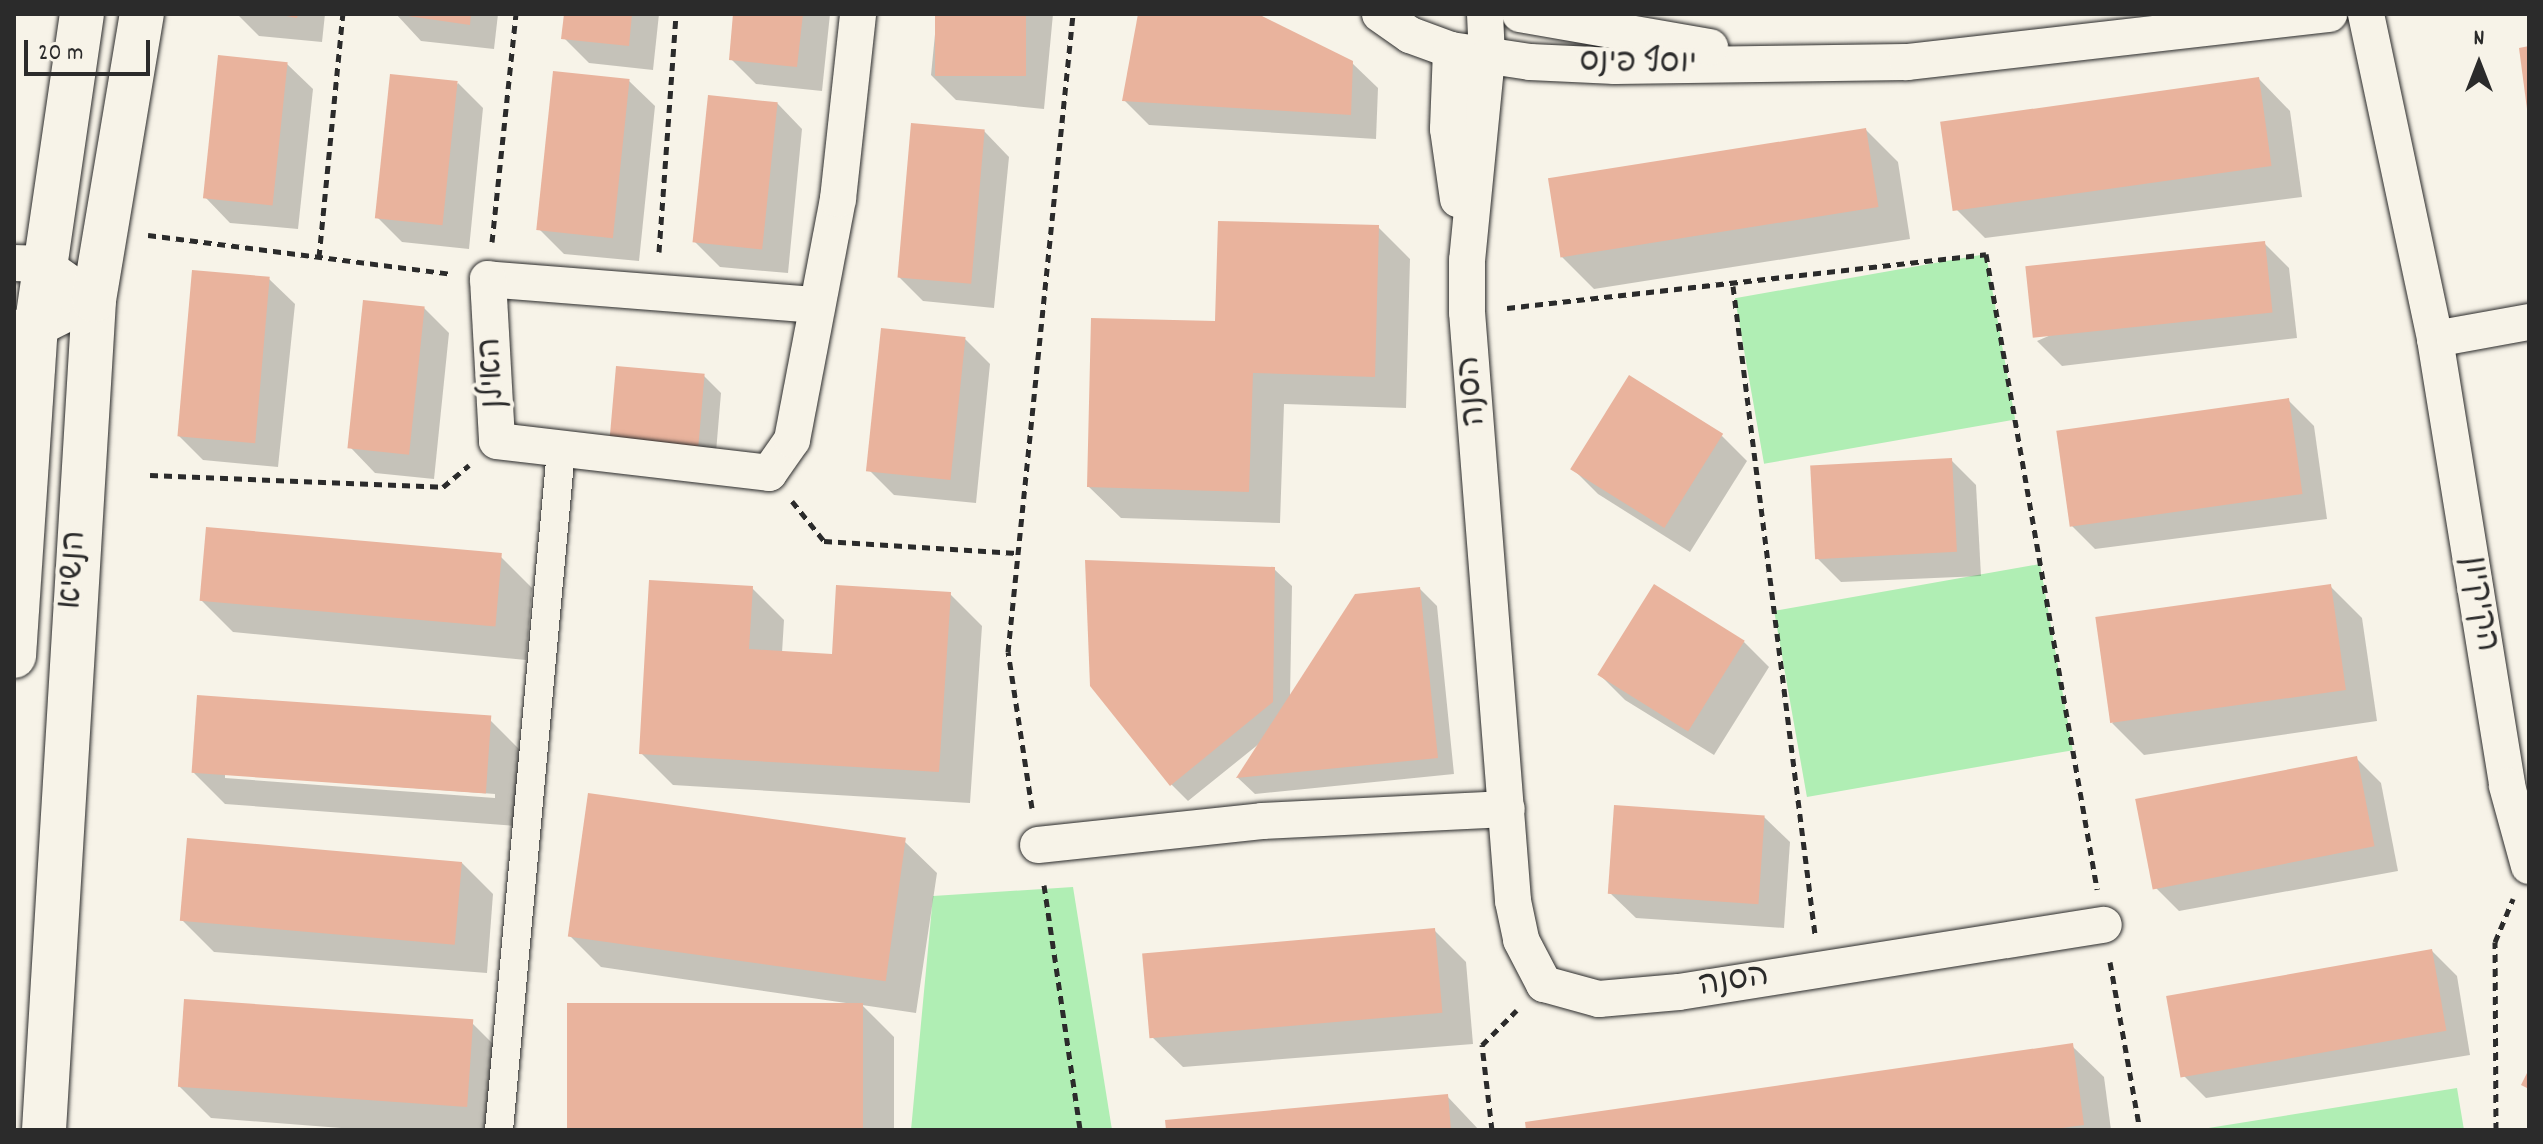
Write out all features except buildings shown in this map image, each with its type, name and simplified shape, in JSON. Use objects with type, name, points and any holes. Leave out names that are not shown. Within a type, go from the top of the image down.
[{"type":"street","name":"הנשיא","points":[[14,656],[28,263],[82,14]]},
{"type":"street","name":"הנשיא","points":[[44,1130],[94,300],[142,14]]},
{"type":"street","points":[[769,473],[792,440],[815,305],[838,199],[858,14]]},
{"type":"street","name":"יוסף פינס","points":[[1380,14],[1410,35],[1451,50],[1487,57],[1615,66],[1907,62],[2329,14]]},
{"type":"street","name":"הסנה","points":[[1485,14],[1487,57],[1467,260],[1467,312],[1507,809],[1521,940],[1544,984],[1599,999],[1819,971],[2104,925]]},
{"type":"street","name":"יוסף פינס","points":[[1520,14],[1732,50],[1907,62]]},
{"type":"street","name":"הקיקיון","points":[[2366,14],[2435,339],[2507,786],[2528,866]]},
{"type":"street","name":"הסנה","points":[[1451,50],[1448,129],[1467,260]]},
{"type":"street","points":[[28,263],[94,300]]},
{"type":"street","points":[[488,279],[655,296],[815,305]]},
{"type":"street","name":"האילן","points":[[488,279],[497,441],[769,473]]},
{"type":"street","points":[[25,328],[94,300]]},
{"type":"street","points":[[2435,339],[2529,322]]},
{"type":"street","points":[[499,1130],[561,450]]},
{"type":"street","points":[[1038,845],[1262,821],[1507,809]]},
{"type":"path","points":[[319,257],[343,14]]},
{"type":"path","points":[[147,235],[488,279],[516,14]]},
{"type":"path","points":[[655,296],[676,14]]},
{"type":"path","points":[[1073,14],[1008,652],[1080,1130]]},
{"type":"path","points":[[1467,312],[1733,286],[1986,254],[2140,1130]]},
{"type":"path","points":[[1733,286],[1819,971]]},
{"type":"path","points":[[150,475],[443,487],[497,441]]},
{"type":"path","points":[[769,473],[824,541],[1017,553]]},
{"type":"path","points":[[2496,1130],[2495,942],[2528,866]]},
{"type":"path","points":[[1492,1130],[1482,1045],[1544,984]]},
{"type":"green space","points":[[1986,254],[2015,419],[1764,464],[1735,298]]},
{"type":"green space","points":[[2040,564],[2073,750],[1807,797],[1774,611]]},
{"type":"green space","points":[[1073,887],[1112,1130],[911,1130],[933,896]]},
{"type":"green space","points":[[2457,1088],[2464,1130],[2196,1130]]}]
